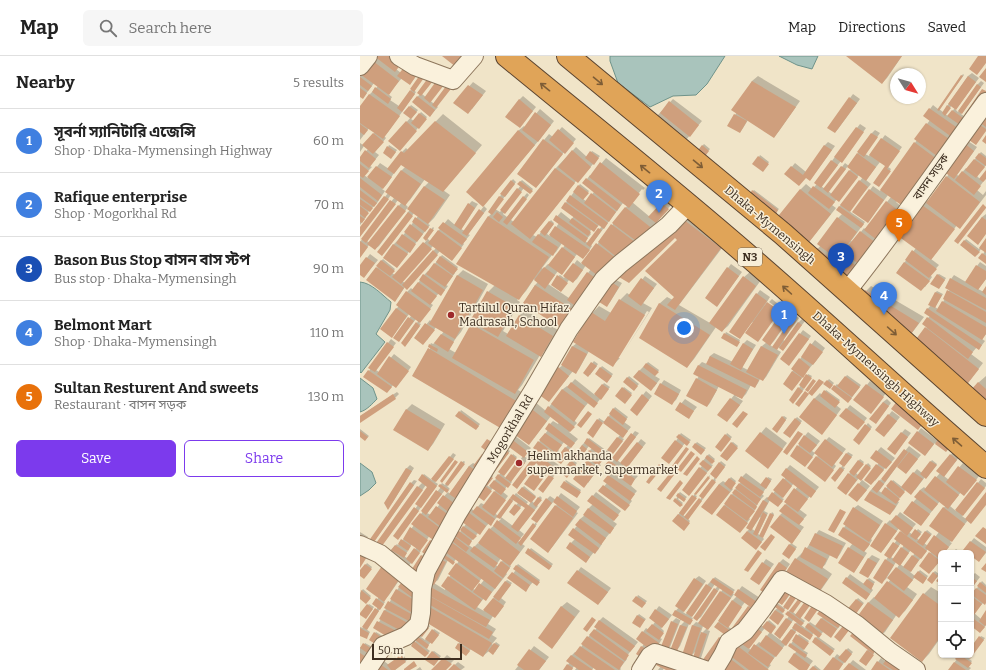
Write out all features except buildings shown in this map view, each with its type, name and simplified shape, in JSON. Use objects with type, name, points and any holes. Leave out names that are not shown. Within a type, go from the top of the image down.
[{"type":"highway","name":"Dhaka-Mymensingh Highway","points":[[507,56],[688,204],[762,267],[986,467]]},
{"type":"highway","name":"Dhaka-Mymensingh","points":[[568,56],[783,234],[986,415]]},
{"type":"street","points":[[360,66],[368,56]]},
{"type":"street","points":[[399,56],[415,66],[453,80],[474,56]]},
{"type":"street","name":"বাসন সড়ক","points":[[847,291],[861,274],[986,102]]},
{"type":"street","name":"Mogorkhal Rd","points":[[367,670],[383,646],[406,636],[419,624],[422,588],[426,571],[457,514],[582,310],[604,279],[620,264],[669,225],[688,204]]},
{"type":"street","points":[[360,544],[380,554],[422,588]]},
{"type":"street","points":[[714,670],[729,642],[745,631],[782,580],[826,604],[857,625],[890,652],[916,670]]},
{"type":"street","points":[[641,670],[650,656],[655,653],[705,670]]},
{"type":"water","points":[[610,56],[725,56],[707,84],[696,95],[673,96],[650,107],[618,83],[610,61]]},
{"type":"water","points":[[779,56],[818,56],[812,69],[797,65]]},
{"type":"water","points":[[360,282],[373,287],[391,302],[390,310],[376,334],[385,342],[361,373],[360,372]]},
{"type":"water","points":[[360,378],[373,388],[377,399],[360,412]]},
{"type":"water","points":[[360,463],[372,472],[376,483],[360,496]]},
{"type":"place","name":"Rafique enterprise","points":[[659,213]]},
{"type":"place","name":"Sultan Resturent And sweets","points":[[899,242]]},
{"type":"place","name":"Bason Bus Stop বাসন বাস স্টপ","points":[[841,276]]},
{"type":"place","name":"Tartilul Quran Hifaz Madrasah, School","points":[[451,315]]},
{"type":"place","name":"Belmont Mart","points":[[884,315]]},
{"type":"place","name":"সূবর্না স্যানিটারি এজেন্সি","points":[[784,334]]},
{"type":"place","name":"Helim akhanda supermarket, Supermarket","points":[[519,463]]}]
